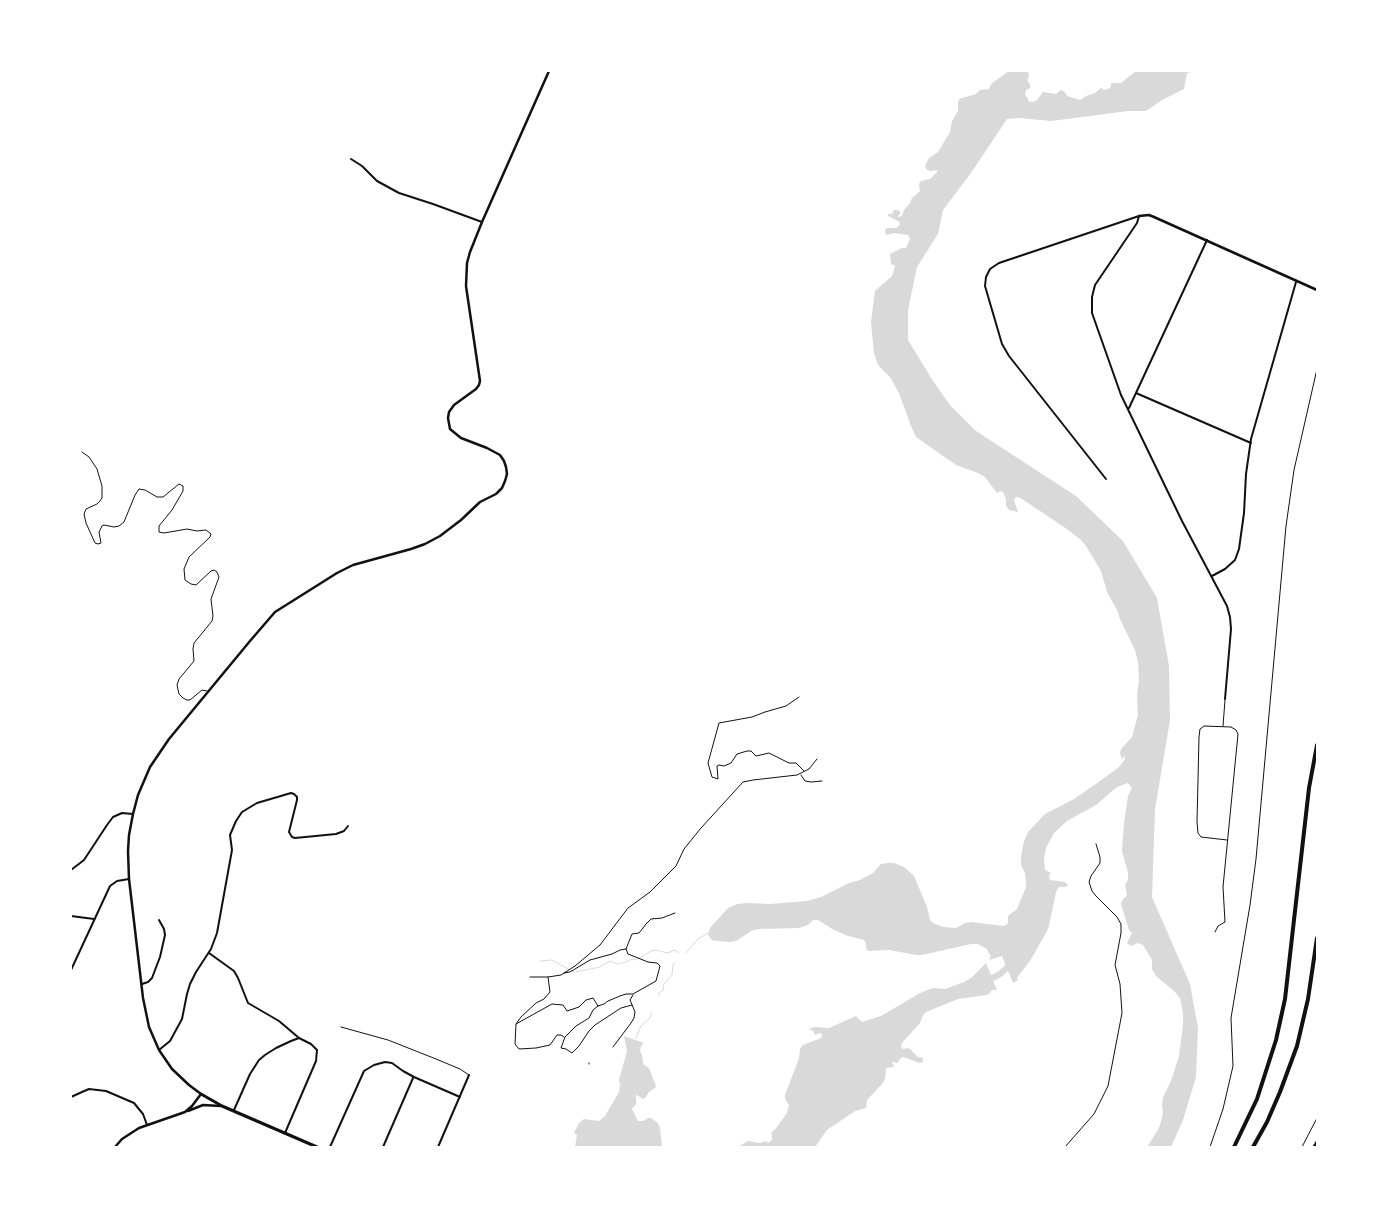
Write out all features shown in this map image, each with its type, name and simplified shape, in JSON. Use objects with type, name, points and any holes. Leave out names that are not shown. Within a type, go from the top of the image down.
[{"type":"highway","points":[[1234,1147],[1257,1099],[1276,1040],[1285,999],[1309,788],[1317,745]]},
{"type":"highway","points":[[1253,1147],[1267,1122],[1297,1046],[1308,999],[1317,938]]},
{"type":"main road","points":[[201,1094],[222,1106],[317,1147]]},
{"type":"main road","points":[[1314,1147],[1317,1142]]},
{"type":"street","points":[[179,1114],[189,1109],[201,1094],[172,1068],[159,1050],[149,1027],[129,879],[129,835],[144,778],[169,739],[268,619],[280,609],[353,565],[411,549],[440,536],[480,502],[496,494],[502,488],[507,474],[504,461],[500,455],[461,438],[450,429],[448,422],[449,412],[476,389],[480,381],[466,286],[470,252],[549,71]]},
{"type":"street","points":[[351,158],[377,181],[399,193],[482,222]]},
{"type":"street","points":[[1139,216],[1137,224],[1097,281],[1092,293],[1091,307],[1093,319],[1121,395],[1182,520],[1227,606],[1231,629],[1225,699]]},
{"type":"street","points":[[1106,479],[1009,356],[1002,344],[985,286],[986,277],[990,269],[999,263],[1139,216],[1151,216],[1317,290]]},
{"type":"street","points":[[1128,409],[1207,240]]},
{"type":"street","points":[[1212,576],[1225,569],[1235,560],[1239,549],[1251,443],[1296,282]]},
{"type":"street","points":[[1136,393],[1251,443]]},
{"type":"street","points":[[159,1050],[165,1046],[174,1034],[182,1019],[190,984],[214,942],[219,926],[232,850],[230,835],[242,812],[257,803],[291,793],[297,797],[289,832],[292,837],[336,834],[344,831],[348,826]]},
{"type":"street","points":[[71,870],[84,860],[106,824],[113,817],[122,813],[133,814]]},
{"type":"street","points":[[71,970],[110,886],[117,881],[129,879]]},
{"type":"street","points":[[71,916],[95,919]]},
{"type":"street","points":[[142,984],[152,978],[160,957],[165,934],[159,920]]},
{"type":"street","points":[[209,953],[234,971],[248,1003],[280,1020],[299,1038],[308,1042],[317,1050],[316,1061],[285,1133]]},
{"type":"street","points":[[233,1110],[250,1074],[260,1060],[276,1048],[299,1038]]},
{"type":"street","points":[[330,1147],[364,1072],[369,1067],[379,1063],[392,1063],[414,1077],[460,1097]]},
{"type":"street","points":[[438,1147],[469,1075]]},
{"type":"street","points":[[384,1147],[414,1077]]},
{"type":"street","points":[[71,1097],[89,1089],[106,1091],[134,1103],[143,1114],[147,1124]]},
{"type":"street","points":[[115,1147],[122,1139],[147,1124],[204,1105],[222,1106]]},
{"type":"lane","points":[[82,452],[89,457],[97,469],[102,486],[102,498],[97,504],[86,510],[84,514],[95,544],[101,542],[99,532],[102,526],[114,527],[124,522],[135,494],[139,489],[145,490],[157,497],[163,497],[179,484],[183,486],[183,491],[172,510],[158,526],[159,532],[164,534],[186,529],[206,530],[211,534],[189,557],[184,569],[185,580],[190,584],[196,584],[211,571],[217,572],[219,577],[211,599],[214,616],[194,643],[194,661],[179,679],[177,686],[179,694],[187,700],[190,700],[202,690],[208,692]]},
{"type":"lane","points":[[1222,726],[1225,699]]},
{"type":"lane","points":[[1215,932],[1218,926],[1224,922],[1223,887],[1238,734],[1234,729],[1222,726],[1204,726],[1200,729],[1196,822],[1198,832],[1200,836],[1227,840]]},
{"type":"lane","points":[[1065,1147],[1094,1114],[1108,1086],[1122,1013],[1120,984],[1115,965],[1121,932],[1120,924],[1117,917],[1096,896],[1090,882],[1091,876],[1100,863],[1096,844]]},
{"type":"lane","points":[[341,1027],[381,1038],[417,1051],[460,1069],[469,1075]]},
{"type":"path","points":[[1210,1147],[1224,1109],[1233,1066],[1232,1018],[1256,859],[1287,518],[1295,462],[1317,369]]},
{"type":"path","points":[[799,697],[786,706],[752,717],[719,724],[708,763],[712,777],[718,779],[717,766],[731,763],[737,754],[747,751],[756,756],[770,753],[787,762],[796,763],[804,772]]},
{"type":"path","points":[[561,975],[600,945],[628,908],[650,892],[676,866],[684,849],[743,782],[800,774],[811,767],[816,760]]},
{"type":"path","points":[[800,774],[805,781],[822,781]]},
{"type":"path","points":[[632,1005],[621,1008],[595,1025],[588,1031],[579,1046],[572,1053],[561,1048],[565,1037],[576,1026],[589,1018],[593,1010],[598,1006],[620,996],[633,994],[656,980],[660,966],[657,963],[648,962],[628,954],[626,949],[632,934],[639,933],[651,919],[662,918],[675,913]]},
{"type":"path","points":[[530,977],[561,975],[590,960],[626,949]]},
{"type":"path","points":[[548,977],[550,992],[521,1017],[516,1024],[516,1048],[549,1046],[558,1035],[565,1037]]},
{"type":"path","points":[[612,1047],[634,1018],[635,1012],[630,1000],[633,994]]},
{"type":"path","points":[[516,1024],[552,1004],[563,1005],[568,1011],[579,1007],[586,1000],[593,998],[598,1006]]},
{"type":"path","points":[[1302,1147],[1317,1118]]},
{"type":"shaded area","points":[[1009,71],[1028,71],[1029,77],[1027,80],[1030,88],[1026,90],[1025,95],[1028,101],[1033,102],[1043,92],[1056,94],[1061,90],[1067,96],[1080,100],[1101,88],[1104,90],[1108,89],[1111,87],[1111,83],[1121,83],[1139,71],[1199,71],[1187,73],[1184,89],[1162,100],[1146,111],[1128,111],[1051,121],[1019,118],[1007,119],[971,173],[943,210],[938,234],[917,267],[908,310],[908,340],[950,405],[976,431],[1076,496],[1123,541],[1157,598],[1169,666],[1170,720],[1155,809],[1152,897],[1190,984],[1198,1028],[1196,1077],[1183,1120],[1171,1147],[1147,1147],[1159,1128],[1163,1114],[1163,1097],[1171,1081],[1179,1056],[1183,1013],[1180,998],[1156,976],[1152,969],[1152,960],[1143,945],[1138,943],[1131,946],[1127,943],[1132,933],[1129,930],[1121,904],[1127,896],[1125,884],[1128,880],[1122,851],[1128,796],[1132,788],[1128,783],[1117,787],[1096,805],[1067,821],[1054,833],[1046,848],[1045,870],[1051,873],[1049,876],[1050,880],[1065,882],[1068,885],[1066,887],[1059,887],[1056,892],[1046,933],[1030,961],[1017,978],[1018,980],[1013,983],[1002,956],[989,960],[991,955],[987,949],[978,944],[922,955],[889,950],[868,951],[864,940],[834,930],[818,920],[813,920],[808,925],[799,928],[758,929],[731,942],[712,940],[708,935],[710,928],[728,908],[737,904],[807,901],[860,880],[873,873],[881,864],[888,863],[904,867],[914,876],[927,907],[930,920],[933,923],[943,927],[956,928],[971,922],[1006,925],[1008,923],[1008,916],[1017,909],[1026,887],[1021,856],[1028,832],[1045,814],[1074,799],[1119,767],[1125,759],[1125,756],[1122,759],[1121,749],[1132,737],[1138,715],[1138,662],[1135,650],[1107,592],[1101,571],[1086,546],[1064,527],[1018,497],[1014,500],[1018,512],[1009,510],[1006,506],[1003,492],[997,493],[985,477],[956,465],[916,437],[899,393],[890,377],[878,365],[874,353],[871,322],[875,291],[892,276],[895,266],[891,264],[890,254],[906,248],[910,239],[908,235],[894,233],[886,235],[885,230],[887,228],[896,228],[900,222],[888,216],[888,214],[892,214],[894,210],[897,210],[900,211],[900,214],[897,217],[902,216],[912,198],[920,191],[919,184],[921,181],[930,179],[937,172],[937,170],[927,170],[925,166],[929,158],[938,152],[950,132],[952,121],[958,111],[959,99],[976,94],[980,90],[989,89],[991,84]]},
{"type":"shaded area","points":[[986,963],[997,990],[992,990],[986,995],[958,999],[926,1012],[920,1023],[902,1043],[901,1047],[903,1049],[908,1048],[918,1057],[923,1058],[923,1062],[920,1063],[903,1057],[897,1063],[892,1062],[894,1067],[886,1068],[885,1079],[867,1100],[866,1108],[855,1111],[827,1130],[815,1147],[738,1147],[748,1141],[760,1143],[766,1141],[768,1143],[772,1140],[771,1133],[787,1113],[789,1105],[785,1095],[799,1058],[800,1049],[803,1045],[822,1036],[820,1033],[815,1035],[809,1029],[814,1027],[829,1028],[856,1016],[862,1022],[881,1016],[920,993],[933,988],[945,989],[964,982],[971,978]]},
{"type":"shaded area","points":[[624,1036],[644,1043],[640,1051],[643,1064],[649,1068],[656,1086],[643,1099],[637,1095],[636,1104],[632,1109],[638,1121],[651,1118],[658,1123],[662,1147],[575,1147],[577,1135],[574,1133],[579,1123],[584,1119],[599,1121],[605,1116],[619,1092],[619,1080],[627,1051]]},
{"type":"waterway","points":[[686,953],[698,939],[708,933]]},
{"type":"waterway","points":[[540,961],[552,960],[575,972],[600,967],[610,961],[617,964],[632,959],[636,960],[651,951],[657,950],[667,953],[675,950],[679,953]]},
{"type":"waterway","points":[[659,996],[659,993],[664,989],[663,985],[672,975],[675,962]]},
{"type":"waterway","points":[[987,981],[1000,974],[1011,964]]},
{"type":"waterway","points":[[636,1038],[641,1026],[650,1018],[652,1013]]}]
